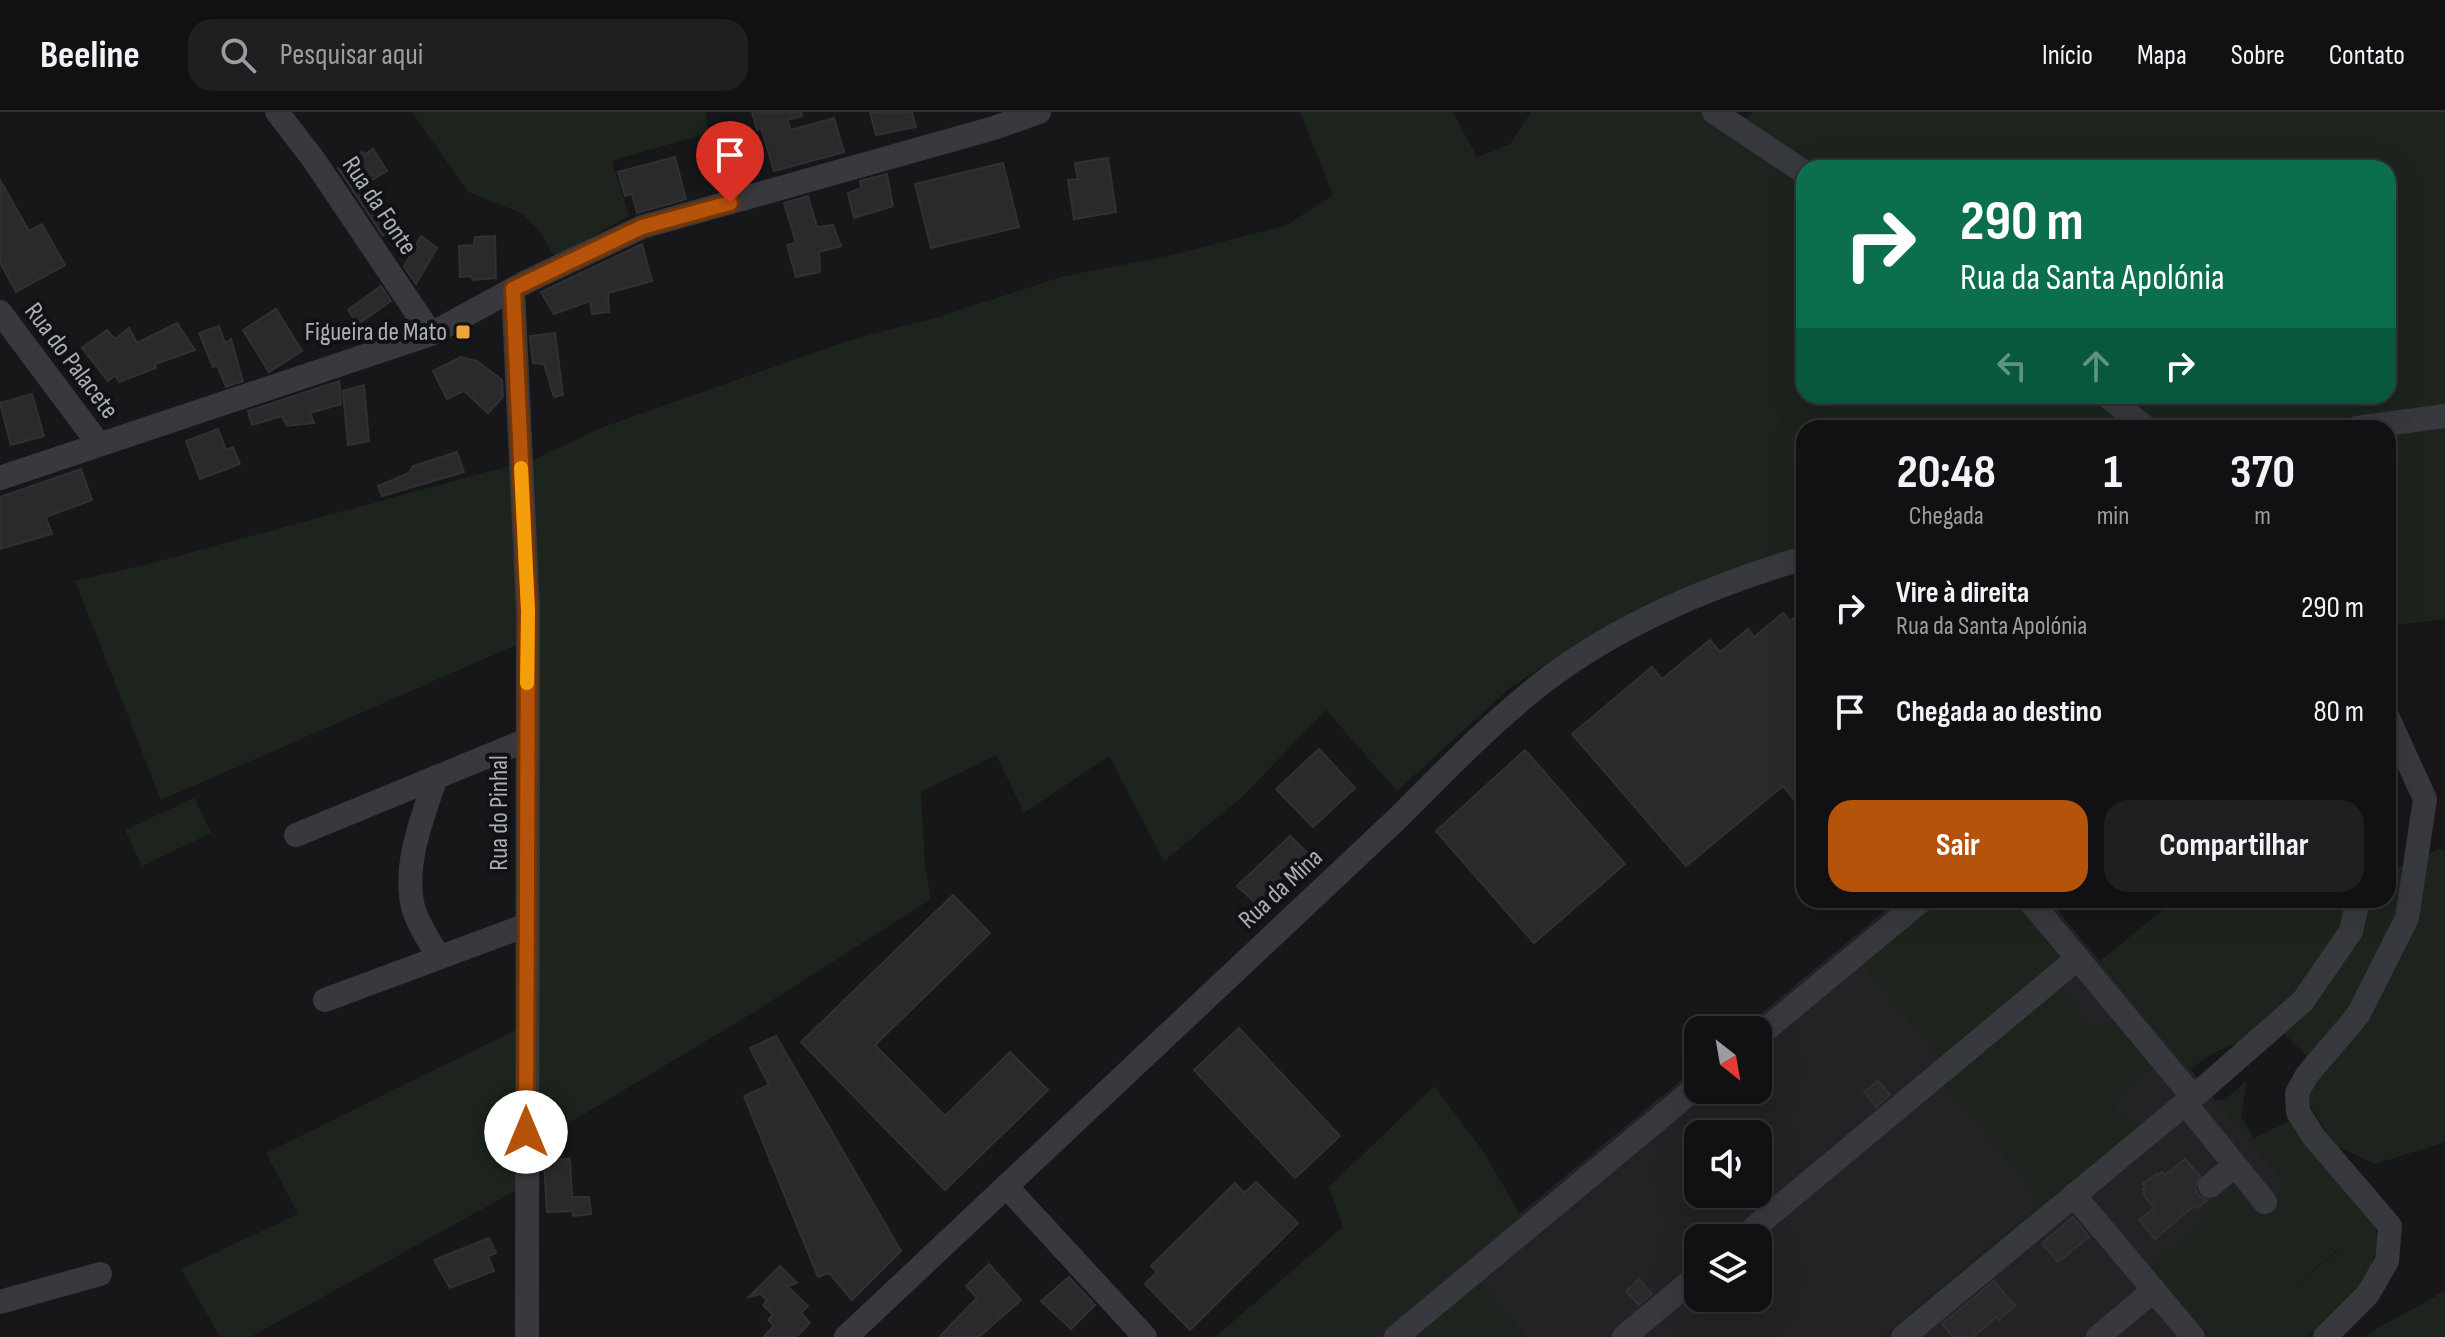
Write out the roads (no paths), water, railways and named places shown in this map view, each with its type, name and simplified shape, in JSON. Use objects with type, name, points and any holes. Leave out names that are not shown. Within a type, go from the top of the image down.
[{"type":"street","name":"Rua da Fonte","points":[[277,112],[314,160],[431,334]]},
{"type":"street","points":[[0,478],[431,334],[513,289],[642,227],[994,128],[1039,112]]},
{"type":"street","points":[[1714,112],[1796,167]]},
{"type":"street","name":"Rua do Pinhal","points":[[513,289],[528,611],[527,1337]]},
{"type":"street","name":"Rua do Palacete","points":[[0,312],[98,443]]},
{"type":"street","points":[[2117,404],[2136,420]]},
{"type":"street","points":[[2396,423],[2445,416]]},
{"type":"street","name":"Rua da Mina","points":[[846,1337],[1400,816],[1469,747],[1543,683],[1598,645],[1644,619],[1710,588],[1796,561]]},
{"type":"street","points":[[2325,1337],[2368,1294],[2387,1261],[2390,1226],[2314,1137],[2298,1112],[2297,1093],[2307,1075],[2358,1015],[2407,918],[2425,799],[2396,736]]},
{"type":"street","points":[[296,835],[527,740]]},
{"type":"street","points":[[436,777],[416,840],[411,875],[413,907],[439,957]]},
{"type":"street","points":[[1772,1024],[1912,908]]},
{"type":"street","points":[[2036,908],[2194,1096],[2235,1165],[2265,1202]]},
{"type":"street","points":[[1903,1337],[2194,1096],[2303,1001],[2351,931],[2356,908]]},
{"type":"street","points":[[325,1000],[527,925]]},
{"type":"street","points":[[1759,1224],[2078,958]]},
{"type":"street","points":[[1396,1337],[1684,1098]]},
{"type":"street","points":[[2210,1186],[2235,1165]]},
{"type":"street","points":[[1006,1186],[1145,1337]]},
{"type":"street","points":[[2074,1195],[2193,1337]]},
{"type":"street","points":[[0,1302],[100,1274]]},
{"type":"street","points":[[1624,1337],[1684,1287]]},
{"type":"street","points":[[2098,1337],[2154,1290]]},
{"type":"place","name":"Figueira de Mato","points":[[463,332]]}]
